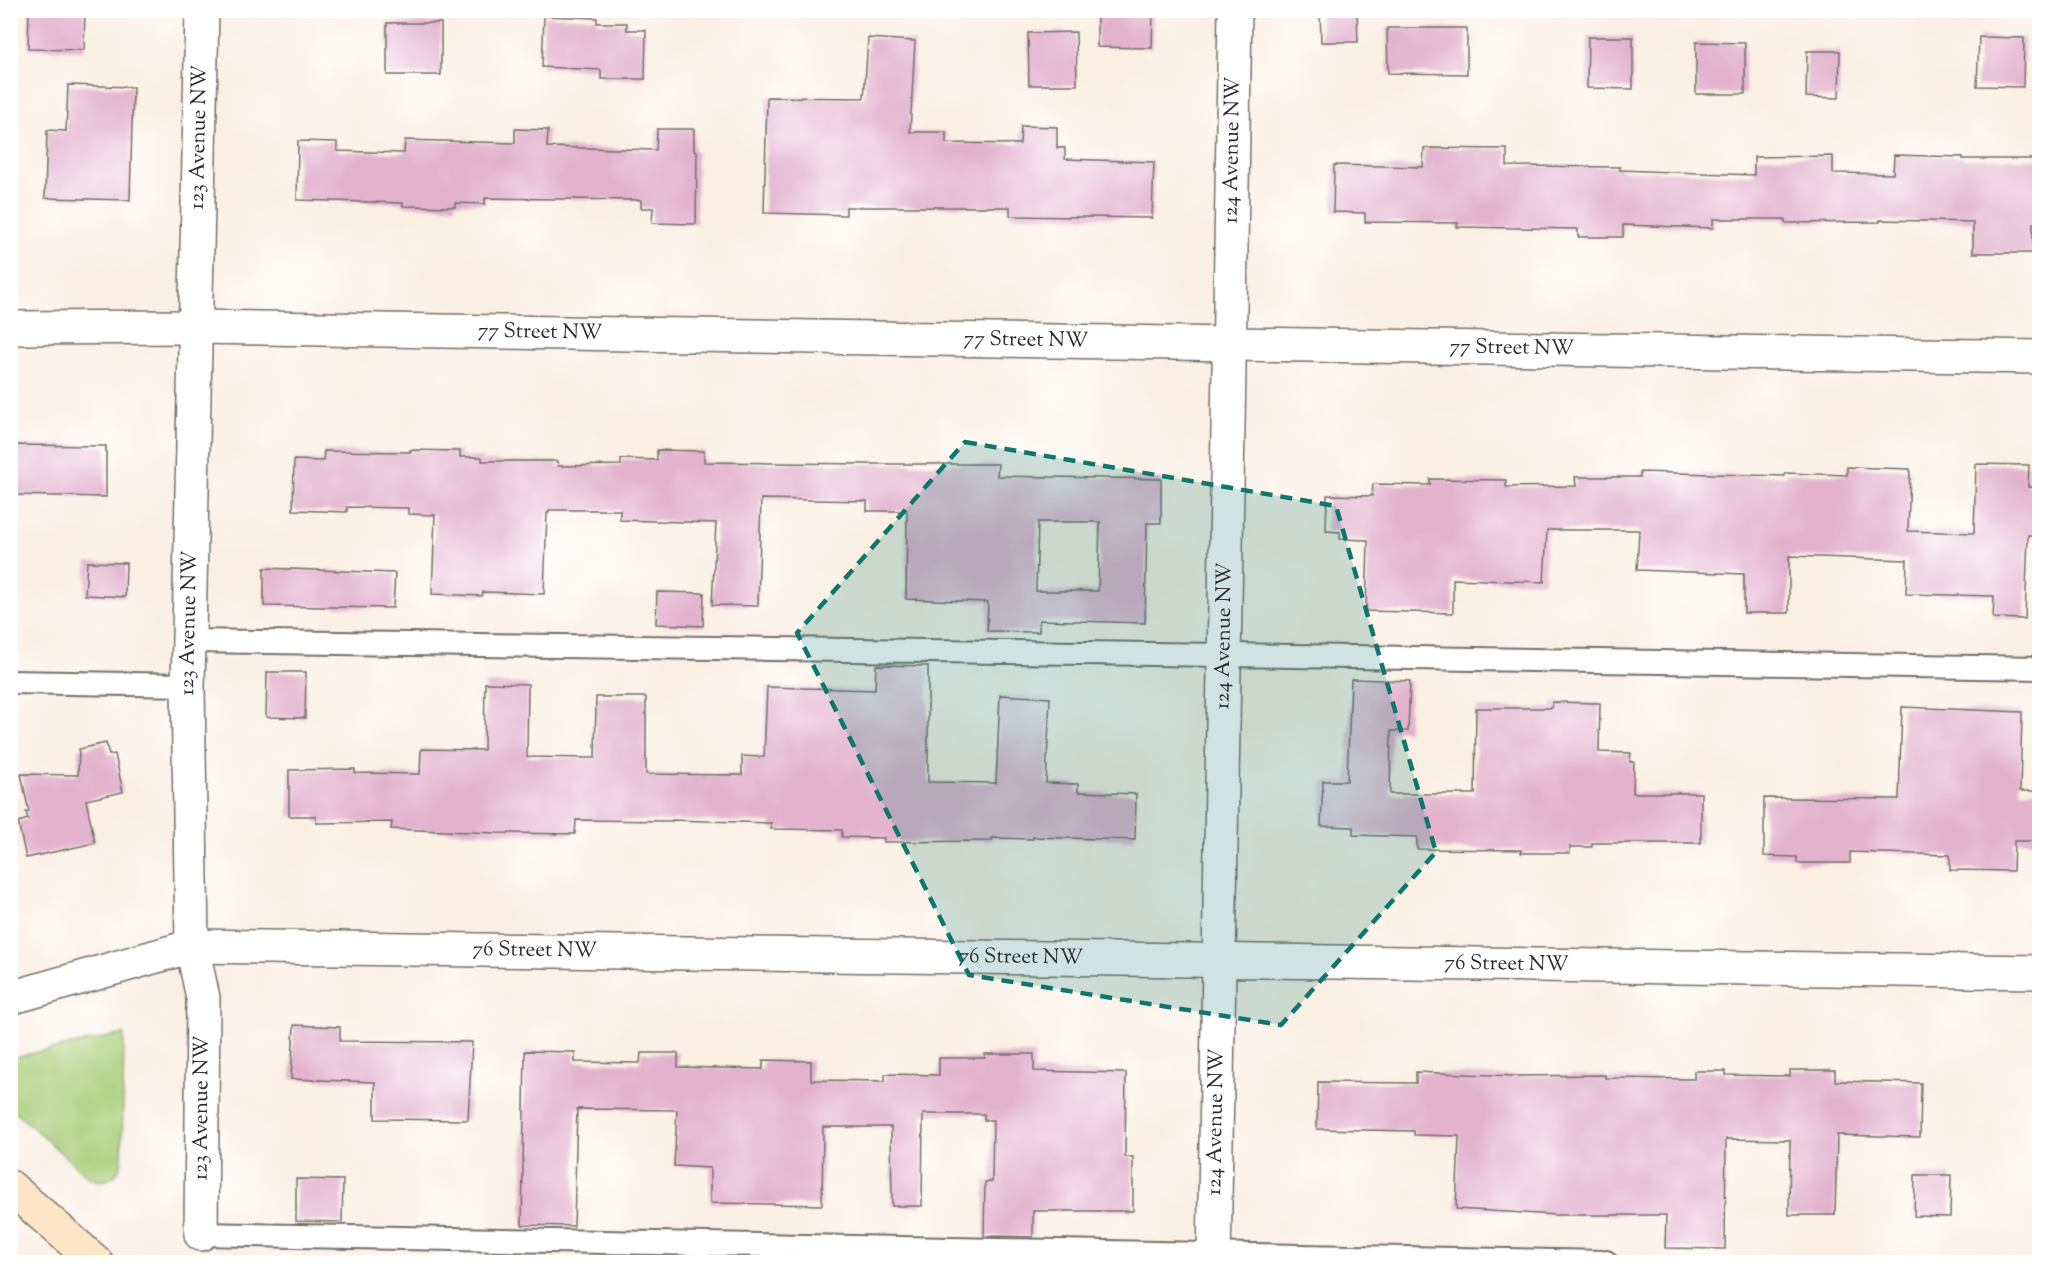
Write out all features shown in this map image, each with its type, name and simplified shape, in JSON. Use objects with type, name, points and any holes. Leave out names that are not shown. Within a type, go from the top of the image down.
[{"type":"street","name":"123 Avenue NW","points":[[201,1234],[203,998],[192,946],[188,685],[202,10]]},
{"type":"street","name":"124 Avenue NW","points":[[1214,1258],[1235,10]]},
{"type":"street","name":"77 Street NW","points":[[10,327],[195,327],[2040,357]]},
{"type":"street","name":"76 Street NW","points":[[10,998],[192,946],[2040,972]]},
{"type":"street","points":[[10,1187],[96,1263]]},
{"type":"lane","points":[[189,641],[2040,668]]},
{"type":"lane","points":[[10,682],[188,685]]},
{"type":"lane","points":[[201,1234],[1214,1258],[1606,1263]]},
{"type":"highlighted area","points":[[965,442],[1336,506],[1436,852],[1281,1025],[969,975],[797,633]]},
{"type":"green space","points":[[124,1034],[122,1161],[117,1172],[109,1179],[93,1179],[11,1108],[11,1058]]},
{"type":"building","points":[[29,10],[85,10],[84,50],[28,49]]},
{"type":"building","points":[[1097,10],[1153,10],[1152,48],[1097,47]]},
{"type":"building","points":[[1320,10],[1357,10],[1358,42],[1321,42]]},
{"type":"building","points":[[544,16],[597,18],[597,23],[627,23],[627,30],[646,30],[645,79],[601,79],[601,70],[542,67]]},
{"type":"building","points":[[387,23],[441,23],[441,75],[387,75]]},
{"type":"building","points":[[1387,28],[1467,28],[1467,74],[1388,73]]},
{"type":"building","points":[[1076,32],[1077,85],[1029,85],[1028,33]]},
{"type":"building","points":[[1588,37],[1633,37],[1633,89],[1587,88]]},
{"type":"building","points":[[1979,37],[2024,38],[2023,87],[1977,86]]},
{"type":"building","points":[[868,38],[915,41],[910,132],[946,132],[946,143],[1020,144],[1021,126],[1057,127],[1057,148],[1065,148],[1065,159],[1154,162],[1152,218],[1010,216],[1010,207],[846,207],[846,215],[764,213],[767,97],[864,98]]},
{"type":"building","points":[[1696,42],[1745,43],[1745,94],[1696,94]]},
{"type":"building","points":[[1807,51],[1840,51],[1839,98],[1806,97]]},
{"type":"building","points":[[68,85],[133,87],[130,200],[45,198],[47,130],[66,131]]},
{"type":"building","points":[[515,129],[548,130],[547,147],[656,150],[657,129],[694,129],[694,151],[697,151],[696,224],[652,223],[653,208],[641,208],[641,200],[485,198],[485,204],[455,203],[455,207],[297,200],[298,141],[337,142],[337,151],[404,153],[405,140],[515,143]]},
{"type":"building","points":[[1424,148],[1507,149],[1507,166],[1620,167],[1620,170],[1754,175],[1754,157],[1833,156],[1833,173],[1893,174],[1894,155],[1963,157],[1963,159],[2040,159],[2040,223],[2033,223],[2033,253],[1973,253],[1973,222],[1880,220],[1880,222],[1785,223],[1785,219],[1713,219],[1713,228],[1623,225],[1623,237],[1578,237],[1578,229],[1457,227],[1458,223],[1365,222],[1365,213],[1333,212],[1334,165],[1423,167]]},
{"type":"building","points":[[10,445],[106,446],[106,497],[10,495]]},
{"type":"building","points":[[410,450],[460,451],[460,457],[482,457],[482,461],[557,461],[558,466],[621,465],[621,459],[657,460],[657,450],[704,451],[704,462],[998,464],[997,476],[1161,479],[1161,523],[1147,523],[1145,623],[1039,620],[1039,632],[987,631],[988,602],[906,599],[907,511],[867,511],[867,501],[761,499],[758,606],[712,605],[716,523],[620,520],[620,510],[549,510],[547,513],[544,594],[483,592],[482,596],[432,594],[435,515],[408,514],[408,508],[347,507],[347,512],[293,510],[294,460],[323,461],[324,451],[410,452]],"holes":[[[1038,522],[1100,522],[1098,591],[1036,591]]]},
{"type":"building","points":[[1976,464],[2029,465],[2028,487],[2040,487],[2040,536],[2028,535],[2025,619],[1993,618],[1994,596],[1906,594],[1907,560],[1789,556],[1789,613],[1744,613],[1744,574],[1637,570],[1639,530],[1547,530],[1544,582],[1453,579],[1453,613],[1366,611],[1368,540],[1340,539],[1340,532],[1326,531],[1327,495],[1372,496],[1373,484],[1430,485],[1430,479],[1506,480],[1506,487],[1576,486],[1575,477],[1640,477],[1640,472],[1785,476],[1785,473],[1847,475],[1847,467],[1910,469],[1908,531],[1974,533]]},
{"type":"building","points":[[87,562],[126,563],[125,597],[85,595]]},
{"type":"building","points":[[264,568],[395,573],[393,608],[264,606]]},
{"type":"building","points":[[657,592],[704,593],[703,626],[656,624]]},
{"type":"building","points":[[876,665],[928,666],[928,782],[996,783],[1000,695],[1050,698],[1046,783],[1078,784],[1078,792],[1136,794],[1135,840],[1033,837],[1033,839],[992,838],[992,841],[884,842],[884,838],[842,837],[842,830],[771,829],[771,823],[672,820],[576,820],[575,834],[497,833],[391,829],[392,822],[316,823],[316,816],[289,816],[289,770],[355,769],[355,773],[420,774],[421,749],[484,750],[485,683],[528,684],[527,757],[595,758],[596,697],[646,697],[646,774],[742,775],[742,756],[764,757],[767,687],[875,690]]},
{"type":"building","points":[[267,672],[306,672],[305,718],[266,717]]},
{"type":"building","points":[[1351,679],[1410,681],[1408,731],[1391,731],[1390,794],[1475,794],[1476,708],[1552,708],[1552,702],[1600,703],[1599,752],[1631,753],[1630,762],[1634,762],[1633,793],[1701,793],[1701,843],[1592,843],[1592,847],[1570,847],[1570,853],[1417,849],[1417,837],[1353,835],[1353,827],[1321,826],[1323,781],[1347,781]]},
{"type":"building","points":[[1902,707],[2022,712],[2020,791],[2040,791],[2040,841],[2014,841],[2013,871],[1950,870],[1950,855],[1850,852],[1850,863],[1797,863],[1797,857],[1764,856],[1764,798],[1899,799]]},
{"type":"building","points":[[106,743],[109,755],[115,754],[123,792],[86,800],[95,843],[26,858],[18,822],[28,819],[26,812],[29,812],[21,774],[78,775],[79,749]]},
{"type":"building","points":[[294,1025],[340,1027],[340,1041],[472,1042],[468,1120],[375,1119],[375,1082],[291,1079]]},
{"type":"building","points":[[525,1051],[575,1052],[575,1062],[640,1063],[641,1053],[678,1053],[678,1067],[763,1069],[763,1060],[811,1061],[811,1080],[885,1081],[885,1074],[939,1075],[939,1058],[985,1058],[985,1054],[1034,1054],[1034,1071],[1126,1073],[1125,1157],[1133,1157],[1133,1211],[1033,1211],[1033,1237],[984,1236],[985,1182],[992,1182],[993,1120],[984,1120],[984,1114],[923,1114],[922,1206],[892,1206],[891,1127],[823,1127],[822,1205],[710,1203],[710,1168],[674,1166],[677,1110],[577,1109],[574,1226],[522,1225]]},
{"type":"building","points":[[1790,1070],[1835,1070],[1835,1081],[1921,1083],[1920,1137],[1837,1135],[1835,1215],[1789,1215],[1790,1140],[1726,1139],[1725,1249],[1665,1248],[1666,1215],[1556,1215],[1456,1209],[1459,1136],[1414,1135],[1414,1131],[1317,1129],[1318,1082],[1416,1083],[1416,1072],[1694,1079],[1694,1071],[1726,1071],[1726,1075],[1790,1076]]},
{"type":"building","points":[[1915,1175],[1951,1175],[1950,1217],[1914,1216]]},
{"type":"building","points":[[296,1179],[343,1180],[342,1222],[296,1221]]}]
